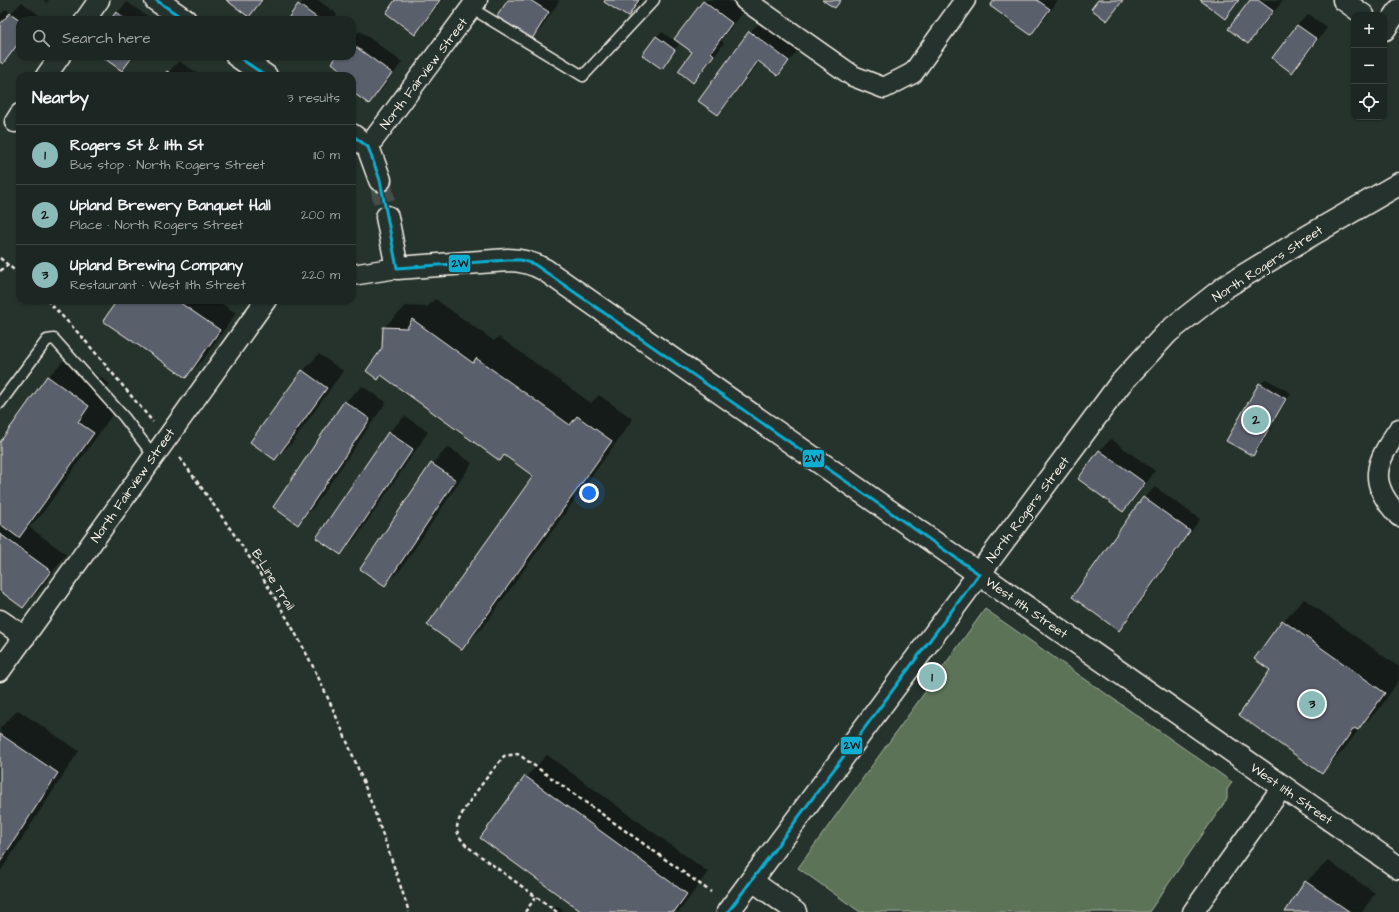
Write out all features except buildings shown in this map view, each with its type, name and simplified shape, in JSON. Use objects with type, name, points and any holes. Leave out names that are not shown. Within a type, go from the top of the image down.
[{"type":"street","points":[[88,16],[99,0]]},
{"type":"street","points":[[156,0],[179,16]]},
{"type":"street","points":[[756,3],[853,76],[884,88],[913,73],[965,0]]},
{"type":"street","points":[[1343,0],[1360,12]]},
{"type":"street","name":"North Fairview Street","points":[[360,141],[474,4]]},
{"type":"street","points":[[1389,33],[1399,9]]},
{"type":"street","points":[[49,72],[57,60]]},
{"type":"street","points":[[243,60],[260,72]]},
{"type":"street","points":[[360,141],[380,180]]},
{"type":"street","name":"North Rogers Street","points":[[728,912],[1120,384],[1168,332],[1225,287],[1399,184]]},
{"type":"street","points":[[356,274],[397,268],[387,217]]},
{"type":"street","name":"West 11th Street","points":[[397,268],[508,260],[521,260],[534,264],[1283,786],[1396,860]]},
{"type":"street","name":"North Fairview Street","points":[[0,671],[165,438],[263,304]]},
{"type":"street","points":[[1399,429],[1384,452],[1377,468],[1379,482],[1384,497],[1399,516]]},
{"type":"street","points":[[0,620],[25,637]]},
{"type":"street","points":[[1193,912],[1283,786]]},
{"type":"street","points":[[751,880],[796,912]]},
{"type":"lane","points":[[474,4],[583,76],[654,0]]},
{"type":"lane","points":[[0,403],[46,340],[54,339],[124,417],[153,455]]},
{"type":"path","points":[[0,258],[16,272]]},
{"type":"path","points":[[0,270],[8,265]]},
{"type":"path","name":"B-Line Trail","points":[[51,304],[83,338],[165,438],[224,519],[281,609],[326,694],[383,834],[409,912]]},
{"type":"path","points":[[558,912],[468,847],[460,839],[457,829],[460,817],[504,756],[518,754],[711,892]]},
{"type":"path","points":[[525,912],[536,897]]},
{"type":"green space","points":[[985,609],[1232,782],[1227,790],[1227,799],[1149,912],[860,912],[798,868]]},
{"type":"tunnel","points":[[380,180],[387,217]]},
{"type":"transit line","name":"2W","points":[[156,0],[179,16]]},
{"type":"transit line","name":"2W","points":[[243,60],[260,72]]},
{"type":"transit line","name":"2W","points":[[356,138],[368,147],[380,180],[397,268],[508,260],[521,260],[534,264],[979,574],[728,912]]},
{"type":"place","name":"Upland Brewery Banquet Hall","points":[[1256,420]]},
{"type":"place","name":"Rogers St & 11th St","points":[[932,677]]},
{"type":"place","name":"Upland Brewing Company","points":[[1312,704]]}]
